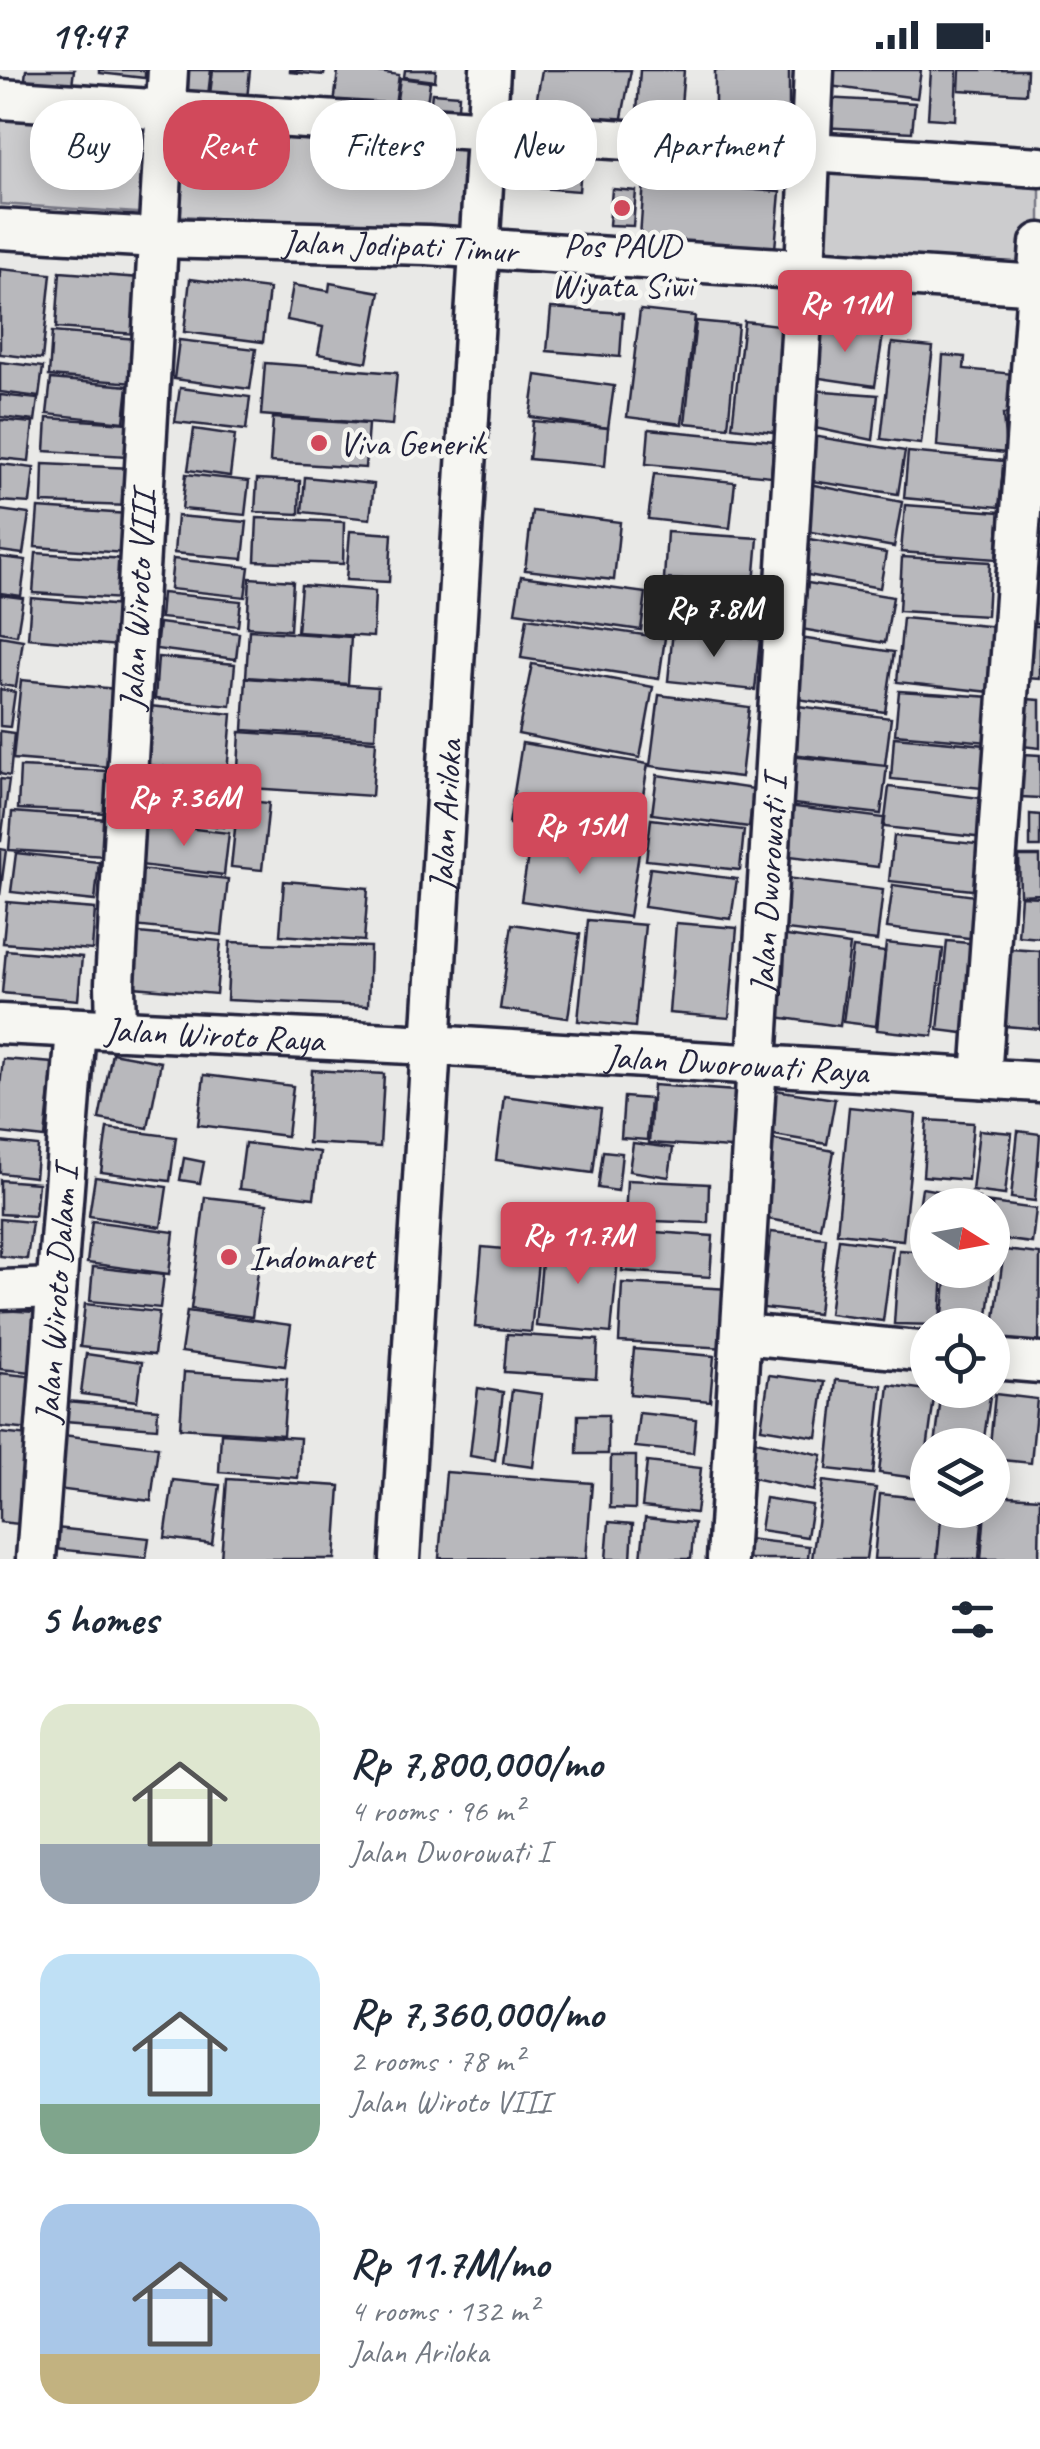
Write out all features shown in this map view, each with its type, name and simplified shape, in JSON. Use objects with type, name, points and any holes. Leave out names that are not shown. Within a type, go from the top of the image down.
[{"type":"street","name":"Jalan Wiroto VIII","points":[[166,100],[168,70]]},
{"type":"street","name":"Jalan Ariloka","points":[[489,100],[490,70]]},
{"type":"street","name":"Jalan Dworowati I","points":[[813,100],[814,70]]},
{"type":"street","points":[[0,99],[163,110]]},
{"type":"street","points":[[290,118],[476,130]]},
{"type":"street","name":"Jalan Wiroto VIII","points":[[116,1030],[116,964],[163,141]]},
{"type":"street","points":[[816,152],[1040,167]]},
{"type":"street","name":"Jalan Ariloka","points":[[400,1559],[484,190]]},
{"type":"street","name":"Jalan Dworowati I","points":[[727,1559],[809,190]]},
{"type":"street","name":"Jalan Jodipati Timur","points":[[0,229],[480,248],[1038,285]]},
{"type":"street","points":[[981,1078],[1040,243]]},
{"type":"street","name":"Jalan Wiroto Raya","points":[[0,1024],[431,1045]]},
{"type":"street","name":"Jalan Wiroto Dalam I","points":[[36,1559],[76,1028]]},
{"type":"street","name":"Jalan Dworowati Raya","points":[[431,1045],[1040,1082]]},
{"type":"street","points":[[0,1290],[56,1288]]},
{"type":"street","points":[[740,1334],[910,1350]]},
{"type":"street","points":[[1010,1360],[1040,1363]]},
{"type":"shaded area","points":[[0,110],[30,112],[30,190],[143,190],[143,119],[163,121],[163,190],[290,190],[290,129],[310,130],[310,190],[456,190],[456,140],[476,141],[470,235],[0,204]]},
{"type":"shaded area","points":[[820,167],[1040,181],[1040,272],[814,257]]},
{"type":"building","points":[[26,70],[74,70],[70,100],[23,95]]},
{"type":"building","points":[[145,70],[145,78],[99,73]]},
{"type":"building","points":[[185,70],[211,70],[208,96],[182,93]]},
{"type":"building","points":[[213,70],[250,70],[247,99],[210,94]]},
{"type":"building","points":[[290,70],[325,70],[324,75]]},
{"type":"building","points":[[338,70],[399,75],[396,100],[335,100]]},
{"type":"building","points":[[405,70],[436,70],[435,81],[404,77]]},
{"type":"building","points":[[542,70],[631,70],[625,100],[617,100],[617,128],[597,124],[597,100],[537,100]]},
{"type":"building","points":[[640,70],[684,70],[681,100],[638,100]]},
{"type":"building","points":[[715,70],[789,70],[789,100],[715,100]]},
{"type":"building","points":[[831,70],[921,70],[917,98],[829,86]]},
{"type":"building","points":[[931,70],[957,70],[955,120],[928,118]]},
{"type":"building","points":[[960,70],[1027,70],[1026,94],[959,90]]},
{"type":"building","points":[[400,78],[430,82],[427,100],[397,100]]},
{"type":"building","points":[[432,93],[459,95],[457,120],[456,100],[431,100]]},
{"type":"building","points":[[823,98],[915,103],[912,132],[821,127]]},
{"type":"building","name":"Pos PAUD Wiyata Siwi","points":[[612,189],[636,191],[633,226],[609,225]]},
{"type":"building","points":[[643,190],[780,192],[774,260],[639,251]]},
{"type":"building","points":[[0,269],[51,274],[42,359],[0,354]]},
{"type":"building","points":[[60,272],[140,278],[136,334],[56,328]]},
{"type":"building","points":[[190,279],[269,289],[263,342],[184,332]]},
{"type":"building","points":[[330,283],[380,292],[367,362],[318,354],[323,327],[287,320],[293,285],[329,291]]},
{"type":"building","points":[[551,308],[623,313],[620,357],[547,351]]},
{"type":"building","points":[[640,310],[695,316],[682,424],[627,417]]},
{"type":"building","points":[[696,321],[738,325],[728,427],[685,423]]},
{"type":"building","points":[[744,321],[786,326],[774,432],[732,427]]},
{"type":"building","points":[[815,324],[883,335],[875,386],[806,376]]},
{"type":"building","points":[[52,332],[137,339],[134,383],[49,376]]},
{"type":"building","points":[[179,340],[256,349],[250,389],[174,379]]},
{"type":"building","points":[[892,343],[933,347],[921,444],[881,439]]},
{"type":"building","points":[[943,355],[965,357],[964,369],[1014,374],[1010,414],[1003,414],[1006,453],[937,446]]},
{"type":"building","points":[[0,362],[43,367],[39,397],[0,392]]},
{"type":"building","points":[[265,363],[397,373],[392,425],[261,415]]},
{"type":"building","points":[[536,375],[614,386],[608,428],[530,417]]},
{"type":"building","points":[[51,379],[128,386],[124,422],[47,414]]},
{"type":"building","points":[[180,388],[250,397],[246,430],[175,422]]},
{"type":"building","points":[[811,390],[878,395],[873,440],[805,426]]},
{"type":"building","points":[[0,395],[38,399],[35,421],[0,417]]},
{"type":"building","points":[[47,418],[129,423],[127,456],[45,451]]},
{"type":"building","name":"Viva Generik","points":[[273,418],[368,424],[365,468],[270,462]]},
{"type":"building","points":[[0,420],[33,423],[29,461],[0,458]]},
{"type":"building","points":[[533,421],[608,428],[605,466],[529,459]]},
{"type":"building","points":[[194,429],[235,435],[230,476],[188,470]]},
{"type":"building","points":[[649,429],[774,441],[771,476],[646,464]]},
{"type":"building","points":[[812,436],[905,451],[898,494],[805,480]]},
{"type":"building","points":[[908,452],[1004,461],[999,507],[904,498]]},
{"type":"building","points":[[0,464],[34,468],[30,503],[0,501]]},
{"type":"building","points":[[43,464],[132,468],[131,506],[42,503]]},
{"type":"building","points":[[186,474],[249,481],[245,515],[182,509]]},
{"type":"building","points":[[654,474],[735,482],[730,528],[648,519]]},
{"type":"building","points":[[305,477],[374,484],[370,519],[302,512]]},
{"type":"building","points":[[257,479],[300,481],[299,514],[255,512]]},
{"type":"building","points":[[809,484],[902,502],[894,547],[800,530]]},
{"type":"building","points":[[905,505],[1000,512],[996,559],[901,552]]},
{"type":"building","points":[[38,508],[128,514],[126,553],[35,547]]},
{"type":"building","points":[[0,510],[29,514],[23,554],[0,551]]},
{"type":"building","points":[[532,511],[620,522],[614,580],[525,570]]},
{"type":"building","points":[[177,516],[247,522],[243,559],[174,553]]},
{"type":"building","points":[[257,518],[344,522],[343,564],[255,561]]},
{"type":"building","points":[[350,531],[392,534],[389,582],[346,580]]},
{"type":"building","points":[[667,532],[758,538],[754,584],[664,579]]},
{"type":"building","points":[[804,538],[886,553],[880,588],[797,573]]},
{"type":"building","points":[[36,553],[125,559],[122,599],[33,593]]},
{"type":"building","points":[[0,557],[26,560],[21,596],[0,593]]},
{"type":"building","points":[[902,557],[990,562],[987,616],[899,611]]},
{"type":"building","points":[[173,559],[249,567],[245,597],[170,589]]},
{"type":"building","points":[[1036,561],[1040,561],[1040,623],[1030,623]]},
{"type":"building","points":[[521,576],[646,593],[641,630],[515,612]]},
{"type":"building","points":[[250,578],[293,581],[290,630],[247,627]]},
{"type":"building","points":[[808,583],[893,597],[885,643],[801,629]]},
{"type":"building","points":[[301,585],[375,591],[373,637],[297,632]]},
{"type":"building","points":[[669,586],[756,591],[754,633],[667,628]]},
{"type":"building","points":[[162,593],[241,601],[238,626],[160,618]]},
{"type":"building","points":[[0,595],[23,598],[17,635],[0,632]]},
{"type":"building","points":[[31,598],[122,606],[118,646],[28,638]]},
{"type":"building","points":[[527,618],[665,638],[659,679],[521,658]]},
{"type":"building","points":[[903,618],[997,627],[991,692],[897,682]]},
{"type":"building","points":[[159,623],[239,633],[236,659],[156,649]]},
{"type":"building","points":[[1030,626],[1040,626],[1040,679],[1026,678]]},
{"type":"building","points":[[249,630],[351,637],[348,684],[246,677]]},
{"type":"building","points":[[673,630],[760,639],[755,690],[668,681]]},
{"type":"building","points":[[0,636],[23,640],[16,687],[0,685]]},
{"type":"building","points":[[800,638],[894,652],[885,712],[791,698]]},
{"type":"building","points":[[158,657],[235,664],[231,706],[155,699]]},
{"type":"building","points":[[532,664],[653,687],[640,758],[518,734]]},
{"type":"building","points":[[246,678],[378,687],[375,738],[243,730]]},
{"type":"building","points":[[21,680],[116,689],[110,767],[13,759]]},
{"type":"building","points":[[0,689],[15,692],[10,727],[0,726]]},
{"type":"building","points":[[899,691],[992,697],[989,742],[895,734]]},
{"type":"building","points":[[659,695],[749,707],[741,777],[650,766]]},
{"type":"building","points":[[1026,699],[1040,700],[1040,748],[1022,746]]},
{"type":"building","points":[[149,706],[232,714],[227,773],[144,765]]},
{"type":"building","points":[[798,706],[891,718],[885,765],[792,754]]},
{"type":"building","points":[[0,731],[14,733],[10,776],[0,774]]},
{"type":"building","points":[[240,732],[376,741],[372,796],[237,787]]},
{"type":"building","points":[[894,737],[986,745],[982,788],[891,779]]},
{"type":"building","points":[[522,743],[648,764],[635,845],[509,824]]},
{"type":"building","points":[[1023,754],[1040,755],[1040,798],[1021,797]]},
{"type":"building","points":[[789,756],[887,766],[881,814],[784,803]]},
{"type":"building","points":[[20,767],[108,771],[106,813],[18,809]]},
{"type":"building","points":[[657,775],[754,789],[749,827],[652,814]]},
{"type":"building","points":[[146,777],[229,788],[224,827],[140,816]]},
{"type":"building","points":[[0,779],[9,780],[1,841],[0,841]]},
{"type":"building","points":[[889,787],[989,799],[985,838],[884,827]]},
{"type":"building","points":[[238,800],[269,803],[262,870],[231,867]]},
{"type":"building","points":[[788,806],[884,818],[878,867],[782,855]]},
{"type":"building","points":[[12,812],[107,819],[105,856],[9,850]]},
{"type":"building","points":[[1030,814],[1040,815],[1040,847],[1030,847]]},
{"type":"building","points":[[651,819],[744,830],[740,870],[646,860]]},
{"type":"building","points":[[145,823],[229,833],[224,875],[140,865]]},
{"type":"building","points":[[531,836],[639,853],[629,917],[521,901]]},
{"type":"building","points":[[894,836],[987,845],[982,891],[889,881]]},
{"type":"building","points":[[0,849],[6,850],[0,895]]},
{"type":"building","points":[[16,853],[99,862],[95,901],[11,892]]},
{"type":"building","points":[[1019,856],[1040,856],[1040,894],[1020,895]]},
{"type":"building","points":[[650,868],[737,879],[731,919],[644,907]]},
{"type":"building","points":[[139,869],[228,879],[222,935],[133,926]]},
{"type":"building","points":[[785,878],[883,890],[877,941],[778,929]]},
{"type":"building","points":[[284,881],[368,888],[364,941],[280,935]]},
{"type":"building","points":[[893,885],[983,897],[977,939],[887,928]]},
{"type":"building","points":[[1021,896],[1040,897],[1040,938],[1018,936]]},
{"type":"building","points":[[7,902],[95,909],[92,950],[3,943]]},
{"type":"building","points":[[588,920],[645,925],[635,1027],[578,1021]]},
{"type":"building","points":[[676,923],[737,928],[729,1018],[669,1013]]},
{"type":"building","points":[[512,924],[580,934],[568,1018],[500,1009]]},
{"type":"building","points":[[139,933],[221,941],[216,994],[134,987]]},
{"type":"building","points":[[780,935],[850,945],[840,1026],[769,1016]]},
{"type":"building","points":[[947,941],[979,944],[971,1034],[938,1030]]},
{"type":"building","points":[[230,942],[370,947],[368,1006],[227,1000]]},
{"type":"building","points":[[886,943],[943,949],[933,1036],[877,1030]]},
{"type":"building","points":[[853,948],[885,952],[876,1026],[843,1022]]},
{"type":"building","points":[[1010,949],[1040,951],[1040,1029],[1005,1026]]},
{"type":"building","points":[[6,950],[82,957],[78,1000],[2,993]]},
{"type":"building","points":[[112,1053],[161,1062],[148,1128],[99,1119]]},
{"type":"building","points":[[3,1059],[53,1063],[45,1138],[0,1133]]},
{"type":"building","points":[[312,1070],[384,1074],[380,1147],[308,1143]]},
{"type":"building","points":[[204,1075],[293,1086],[287,1136],[198,1125]]},
{"type":"building","points":[[653,1085],[735,1091],[731,1148],[649,1143]]},
{"type":"building","points":[[775,1090],[835,1099],[827,1144],[768,1134]]},
{"type":"building","points":[[504,1096],[601,1109],[593,1173],[496,1160]]},
{"type":"building","points":[[624,1097],[650,1099],[647,1140],[621,1138]]},
{"type":"building","points":[[849,1107],[916,1114],[903,1240],[837,1233]]},
{"type":"building","points":[[927,1120],[973,1123],[968,1180],[923,1176]]},
{"type":"building","points":[[107,1128],[176,1137],[170,1181],[101,1172]]},
{"type":"building","points":[[979,1130],[1012,1133],[1006,1188],[972,1188]]},
{"type":"building","points":[[1018,1131],[1040,1134],[1035,1201],[1011,1198]]},
{"type":"building","points":[[770,1139],[834,1151],[820,1228],[756,1217]]},
{"type":"building","points":[[0,1142],[38,1146],[35,1177],[0,1173]]},
{"type":"building","points":[[245,1143],[320,1152],[314,1198],[239,1189]]},
{"type":"building","points":[[633,1143],[673,1148],[669,1177],[629,1171]]},
{"type":"building","points":[[603,1151],[622,1153],[618,1191],[598,1188]]},
{"type":"building","points":[[184,1158],[204,1162],[200,1183],[180,1180]]},
{"type":"building","points":[[95,1177],[167,1187],[161,1227],[89,1216]]},
{"type":"building","points":[[0,1180],[38,1183],[35,1216],[0,1214]]},
{"type":"building","points":[[627,1180],[709,1184],[708,1223],[625,1220]]},
{"type":"building","name":"Indomaret","points":[[205,1197],[267,1204],[252,1317],[191,1309]]},
{"type":"building","points":[[1010,1206],[1036,1209],[1032,1243],[1010,1240]]},
{"type":"building","points":[[0,1219],[32,1222],[27,1259],[0,1256]]},
{"type":"building","points":[[92,1221],[174,1232],[169,1274],[87,1263]]},
{"type":"building","points":[[625,1230],[713,1236],[710,1277],[622,1271]]},
{"type":"building","points":[[771,1232],[826,1238],[818,1314],[763,1308]]},
{"type":"building","points":[[839,1239],[893,1246],[883,1321],[829,1314]]},
{"type":"building","points":[[544,1241],[619,1248],[611,1333],[536,1326]]},
{"type":"building","points":[[482,1247],[539,1252],[531,1332],[475,1327]]},
{"type":"building","points":[[899,1250],[910,1251],[910,1288],[942,1288],[941,1308],[910,1308],[910,1324],[894,1324]]},
{"type":"building","points":[[1010,1251],[1040,1254],[1039,1348],[1010,1344],[1010,1308],[996,1308],[999,1288],[1010,1288]]},
{"type":"building","points":[[93,1267],[164,1275],[160,1308],[90,1301]]},
{"type":"building","points":[[622,1283],[730,1289],[727,1348],[619,1342]]},
{"type":"building","points":[[945,1288],[991,1288],[989,1308],[944,1308]]},
{"type":"building","points":[[85,1304],[159,1312],[154,1355],[80,1347]]},
{"type":"building","points":[[0,1310],[36,1312],[32,1372],[0,1369]]},
{"type":"building","points":[[187,1311],[291,1325],[285,1366],[181,1352]]},
{"type":"building","points":[[507,1334],[598,1340],[596,1378],[504,1372]]},
{"type":"building","points":[[634,1349],[714,1356],[710,1401],[630,1394]]},
{"type":"building","points":[[86,1354],[142,1362],[137,1401],[81,1394]]},
{"type":"building","points":[[184,1372],[287,1379],[283,1435],[180,1428]]},
{"type":"building","points":[[0,1373],[37,1377],[31,1430],[0,1427]]},
{"type":"building","points":[[769,1375],[825,1382],[817,1437],[761,1428]]},
{"type":"building","points":[[836,1380],[882,1385],[873,1474],[827,1469]]},
{"type":"building","points":[[889,1385],[910,1388],[910,1408],[933,1408],[930,1428],[910,1428],[910,1477],[879,1473]]},
{"type":"building","points":[[478,1388],[503,1392],[495,1460],[470,1456]]},
{"type":"building","points":[[512,1390],[542,1394],[533,1467],[503,1463]]},
{"type":"building","points":[[1010,1396],[1037,1399],[1031,1463],[1010,1461],[1010,1428],[992,1428],[994,1408],[1010,1408]]},
{"type":"building","points":[[66,1401],[158,1409],[157,1428],[65,1421]]},
{"type":"building","points":[[940,1408],[988,1408],[985,1428],[937,1428]]},
{"type":"building","points":[[639,1413],[696,1419],[693,1453],[635,1447]]},
{"type":"building","points":[[578,1415],[608,1415],[608,1454],[577,1454]]},
{"type":"building","points":[[0,1433],[30,1436],[19,1524],[0,1522]]},
{"type":"building","points":[[221,1433],[300,1438],[298,1478],[219,1472]]},
{"type":"building","points":[[63,1435],[158,1447],[151,1501],[57,1489]]},
{"type":"building","points":[[751,1440],[822,1455],[814,1491],[743,1476]]},
{"type":"building","points":[[611,1456],[636,1456],[635,1509],[610,1508]]},
{"type":"building","points":[[647,1462],[701,1468],[696,1513],[642,1507]]},
{"type":"building","points":[[446,1472],[592,1483],[586,1559],[439,1558]]},
{"type":"building","points":[[227,1479],[340,1486],[335,1559],[221,1559]]},
{"type":"building","points":[[173,1480],[220,1485],[212,1544],[165,1538]]},
{"type":"building","points":[[823,1481],[876,1488],[866,1559],[812,1559]]},
{"type":"building","points":[[880,1494],[910,1497],[910,1528],[940,1528],[937,1559],[874,1559]]},
{"type":"building","points":[[1010,1496],[1040,1498],[1039,1559],[981,1559],[984,1528],[1010,1528]]},
{"type":"building","points":[[765,1498],[812,1505],[807,1537],[760,1530]]},
{"type":"building","points":[[645,1518],[694,1523],[691,1559],[641,1559]]},
{"type":"building","points":[[609,1522],[633,1524],[631,1559],[606,1559]]},
{"type":"building","points":[[56,1528],[149,1538],[146,1558],[54,1549]]},
{"type":"building","points":[[940,1528],[982,1528],[979,1559],[937,1559]]},
{"type":"building","points":[[747,1539],[809,1546],[808,1559],[744,1559]]},
{"type":"place","name":"Pos PAUD Wiyata Siwi","points":[[622,208]]},
{"type":"place","name":"Viva Generik","points":[[319,443]]},
{"type":"place","name":"Indomaret","points":[[229,1257]]}]
